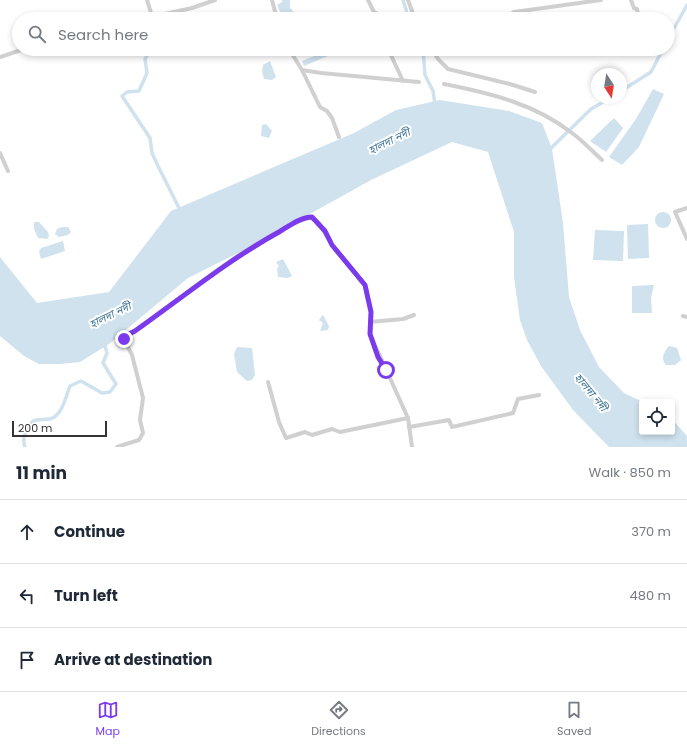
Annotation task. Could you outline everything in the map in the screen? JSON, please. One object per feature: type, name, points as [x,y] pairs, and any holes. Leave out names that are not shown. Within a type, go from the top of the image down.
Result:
[{"type":"street","points":[[147,0],[151,12]]},
{"type":"street","points":[[172,12],[192,8],[215,0]]},
{"type":"street","points":[[272,0],[275,12]]},
{"type":"street","points":[[368,0],[374,12]]},
{"type":"street","points":[[408,0],[412,12]]},
{"type":"street","points":[[514,12],[601,0]]},
{"type":"street","points":[[631,0],[634,8],[637,9],[638,12]]},
{"type":"street","points":[[0,57],[12,53]]},
{"type":"street","points":[[293,56],[320,107],[327,111],[332,118],[339,137]]},
{"type":"street","points":[[391,56],[403,81]]},
{"type":"street","points":[[436,56],[448,69],[510,84],[535,92]]},
{"type":"street","points":[[302,70],[419,82]]},
{"type":"street","points":[[444,84],[519,103],[545,115],[566,129],[602,160]]},
{"type":"street","points":[[0,153],[8,171]]},
{"type":"street","points":[[687,208],[675,212],[687,239]]},
{"type":"street","points":[[117,447],[139,440],[143,433],[140,420],[143,398],[132,355],[124,339],[125,336],[135,331],[216,271],[253,246],[310,217],[318,222],[332,245],[365,285],[371,312],[370,334],[408,418],[412,447]]},
{"type":"street","points":[[370,322],[403,319],[414,315]]},
{"type":"street","points":[[268,382],[279,422],[286,438],[305,432],[312,435],[332,429],[340,432],[408,418]]},
{"type":"street","points":[[409,427],[449,420],[452,427],[513,413],[518,399],[539,395]]},
{"type":"water","points":[[282,0],[290,0],[290,8],[294,12],[280,12],[277,5],[282,2]]},
{"type":"water","points":[[314,56],[328,56],[304,66],[302,61]]},
{"type":"water","points":[[270,61],[276,77],[272,80],[264,79],[262,71],[263,65]]},
{"type":"water","points":[[653,89],[664,94],[639,147],[622,165],[609,157],[636,119]]},
{"type":"water","name":"হালদা নদী","points":[[440,100],[509,111],[542,123],[552,149],[563,223],[569,297],[580,330],[599,367],[624,393],[639,400],[639,435],[675,435],[675,422],[687,436],[687,447],[609,447],[573,410],[541,366],[527,340],[520,320],[514,277],[514,232],[488,152],[452,142],[371,180],[252,246],[188,278],[109,344],[80,362],[39,364],[24,356],[0,336],[0,257],[37,303],[109,292],[171,211],[354,133],[396,110]]},
{"type":"water","points":[[614,118],[623,128],[606,152],[590,141]]},
{"type":"water","points":[[266,124],[272,131],[269,138],[261,136],[262,125]]},
{"type":"water","points":[[660,212],[666,212],[671,217],[669,226],[666,228],[660,228],[655,223],[655,217]]},
{"type":"water","points":[[34,222],[39,222],[48,232],[49,236],[47,239],[38,238],[34,229]]},
{"type":"water","points":[[648,224],[649,258],[628,259],[627,225]]},
{"type":"water","points":[[68,227],[71,232],[68,235],[59,237],[55,234],[57,229]]},
{"type":"water","points":[[595,230],[624,231],[623,261],[593,260]]},
{"type":"water","points":[[63,241],[65,251],[41,259],[39,252],[41,248]]},
{"type":"water","points":[[283,259],[292,276],[288,278],[278,277],[277,269],[279,266],[276,262]]},
{"type":"water","points":[[654,285],[651,298],[652,313],[632,313],[632,286]]},
{"type":"water","points":[[323,315],[329,326],[328,330],[320,331],[323,323],[319,320]]},
{"type":"water","points":[[669,346],[677,348],[681,360],[675,365],[666,365],[663,360],[664,353]]},
{"type":"water","points":[[237,347],[252,348],[255,375],[252,380],[247,381],[237,372],[234,354]]},
{"type":"waterway","points":[[403,0],[407,12]]},
{"type":"waterway","points":[[675,26],[687,5]]},
{"type":"waterway","points":[[147,56],[145,59],[147,73],[139,91],[127,92],[122,96],[150,138],[152,153],[180,210]]},
{"type":"waterway","points":[[424,56],[425,75],[433,91],[435,104]]},
{"type":"waterway","points":[[627,87],[651,72],[659,56]]},
{"type":"waterway","points":[[549,150],[591,109],[600,104]]},
{"type":"waterway","points":[[25,447],[24,436],[33,421],[49,419],[57,414],[63,406],[70,386],[81,381],[102,393],[110,392],[116,384],[103,363],[107,353],[105,346]]},
{"type":"route","points":[[124,339],[125,336],[135,331],[163,311],[170,304],[253,246],[298,222],[312,217],[318,222],[325,231],[332,245],[365,285],[371,312],[370,334],[378,357],[386,370]]}]
